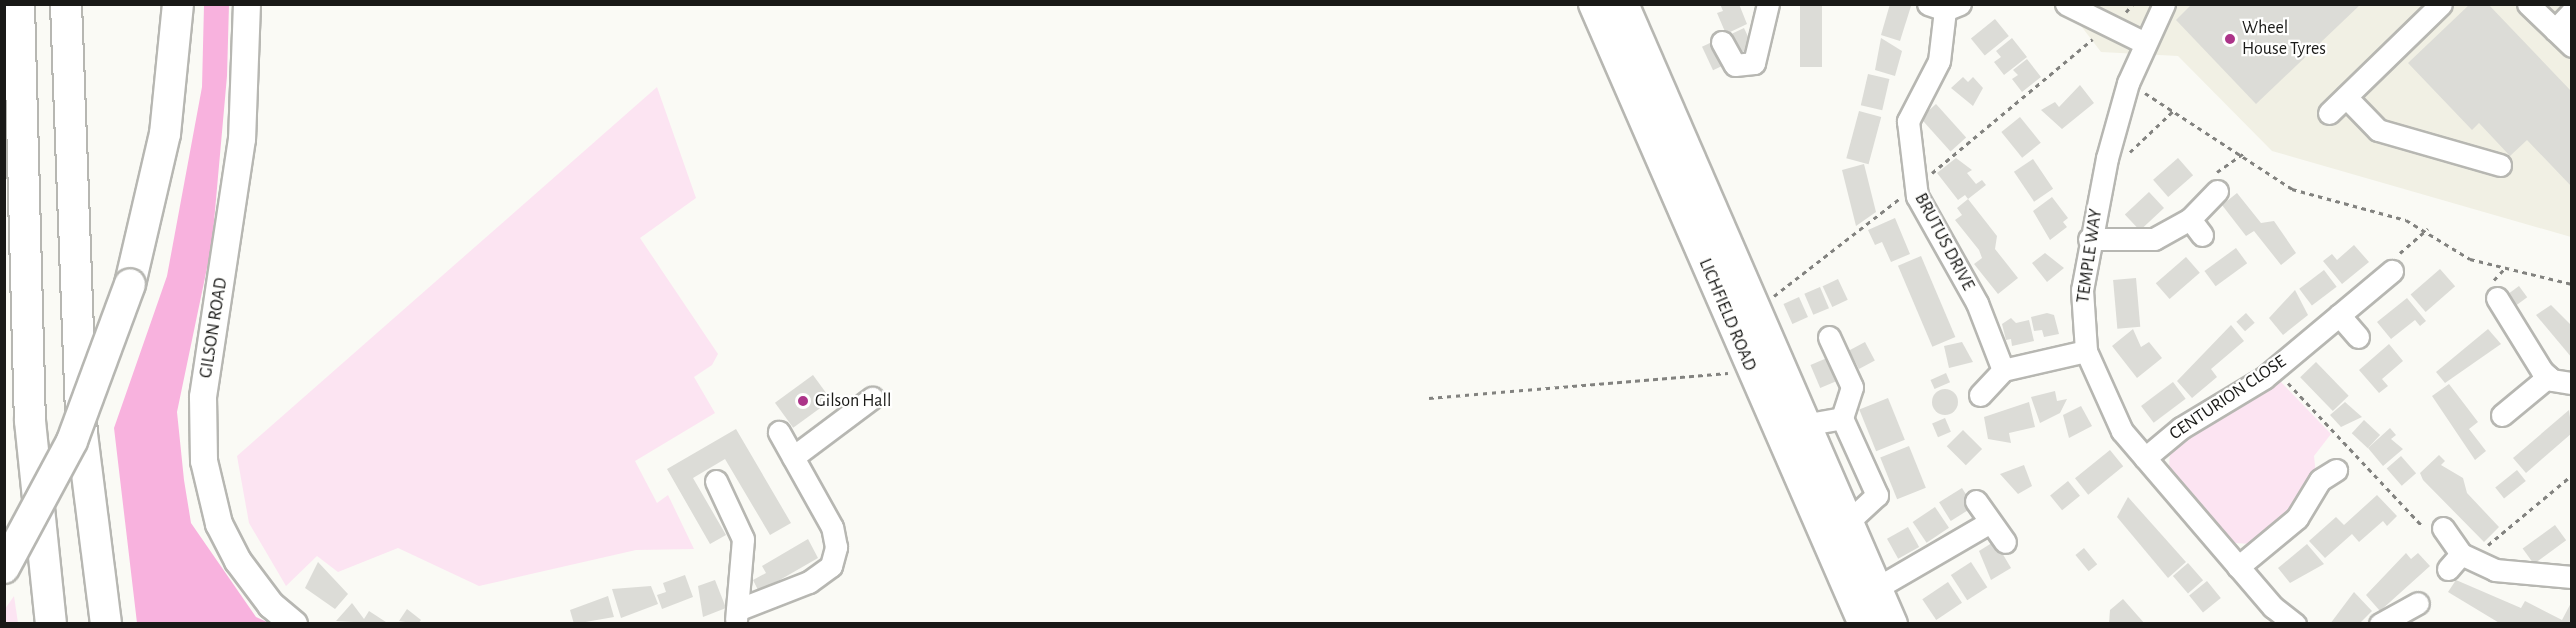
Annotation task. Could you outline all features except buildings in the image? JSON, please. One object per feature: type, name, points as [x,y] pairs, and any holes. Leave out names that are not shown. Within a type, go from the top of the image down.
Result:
[{"type":"highway","points":[[19,4],[30,421],[51,624]]},
{"type":"highway","points":[[66,4],[82,434],[106,624]]},
{"type":"highway","points":[[4,568],[72,441],[130,284],[165,134],[178,4]]},
{"type":"highway","name":"LICHFIELD ROAD","points":[[1594,4],[1750,368],[1864,624]]},
{"type":"highway","name":"LICHFIELD ROAD","points":[[1623,4],[1803,425],[1849,521],[1875,588],[1892,624]]},
{"type":"main road","name":"GILSON ROAD","points":[[247,4],[242,139],[203,397],[204,460],[219,524],[238,561],[271,605],[294,624]]},
{"type":"street","points":[[1722,42],[1735,65],[1754,63],[1768,4]]},
{"type":"street","points":[[2066,4],[2144,42]]},
{"type":"street","name":"TEMPLE WAY","points":[[2164,4],[2144,42],[2128,83],[2107,158],[2089,238],[2082,290],[2086,351],[2109,410],[2145,458],[2238,567],[2295,624]]},
{"type":"street","points":[[2329,113],[2441,4]]},
{"type":"street","points":[[2528,4],[2571,46]]},
{"type":"street","name":"BRUTUS DRIVE","points":[[1944,6],[1939,61],[1908,121],[1914,187],[1977,303],[2003,370]]},
{"type":"street","points":[[2555,30],[2571,12]]},
{"type":"street","points":[[2346,97],[2378,130],[2500,165]]},
{"type":"street","points":[[2089,238],[2154,240],[2196,227],[2217,191]]},
{"type":"street","name":"CENTURION CLOSE","points":[[2145,458],[2181,428],[2274,369],[2392,271]]},
{"type":"street","points":[[2497,298],[2548,377],[2571,383]]},
{"type":"street","points":[[2339,315],[2358,337]]},
{"type":"street","points":[[1829,337],[1852,387],[1842,418],[1876,495],[1849,521]]},
{"type":"street","points":[[1980,395],[2003,370],[2086,351]]},
{"type":"street","points":[[2502,415],[2548,377]]},
{"type":"street","points":[[793,458],[872,398]]},
{"type":"street","points":[[1803,425],[1842,418]]},
{"type":"street","points":[[737,617],[809,582],[831,566],[836,547],[832,527],[779,432]]},
{"type":"street","points":[[2238,567],[2297,518],[2320,480],[2336,470]]},
{"type":"street","points":[[717,481],[743,539],[737,617]]},
{"type":"street","points":[[1976,501],[2005,542]]},
{"type":"street","points":[[1875,588],[1990,522]]},
{"type":"street","points":[[2443,530],[2461,561],[2518,576],[2571,577]]},
{"type":"street","points":[[2380,624],[2418,603]]},
{"type":"path","points":[[1754,312],[1914,187],[2133,4]]},
{"type":"path","points":[[2128,83],[2292,189],[2428,229],[2470,259],[2571,284]]},
{"type":"path","points":[[2107,158],[2126,156],[2173,111]]},
{"type":"path","points":[[2392,271],[2392,259],[2428,229]]},
{"type":"path","points":[[1429,399],[1549,384],[1663,381],[1750,368]]},
{"type":"path","points":[[2274,369],[2433,538],[2443,530]]},
{"type":"path","points":[[2461,561],[2571,475]]},
{"type":"shaded area","points":[[204,5],[229,5],[227,76],[212,244],[177,412],[184,480],[191,523],[256,617],[269,623],[137,623],[114,428],[167,276],[202,87]]},
{"type":"shaded area","points":[[2065,5],[2571,5],[2571,237],[2272,151],[2178,56],[2101,52]]},
{"type":"shaded area","points":[[657,87],[696,198],[640,238],[718,354],[712,365],[694,377],[715,413],[635,461],[657,503],[668,495],[694,549],[636,550],[479,586],[398,548],[338,572],[317,556],[286,586],[249,523],[237,456]]},
{"type":"shaded area","points":[[2279,380],[2331,434],[2314,456],[2316,475],[2297,507],[2252,544],[2234,543],[2169,470],[2170,449]]},
{"type":"shaded area","points":[[14,596],[18,623],[5,623],[5,609]]},
{"type":"place","name":"Wheel House Tyres","points":[[2230,39]]},
{"type":"place","name":"Gilson Hall","points":[[803,401]]}]
